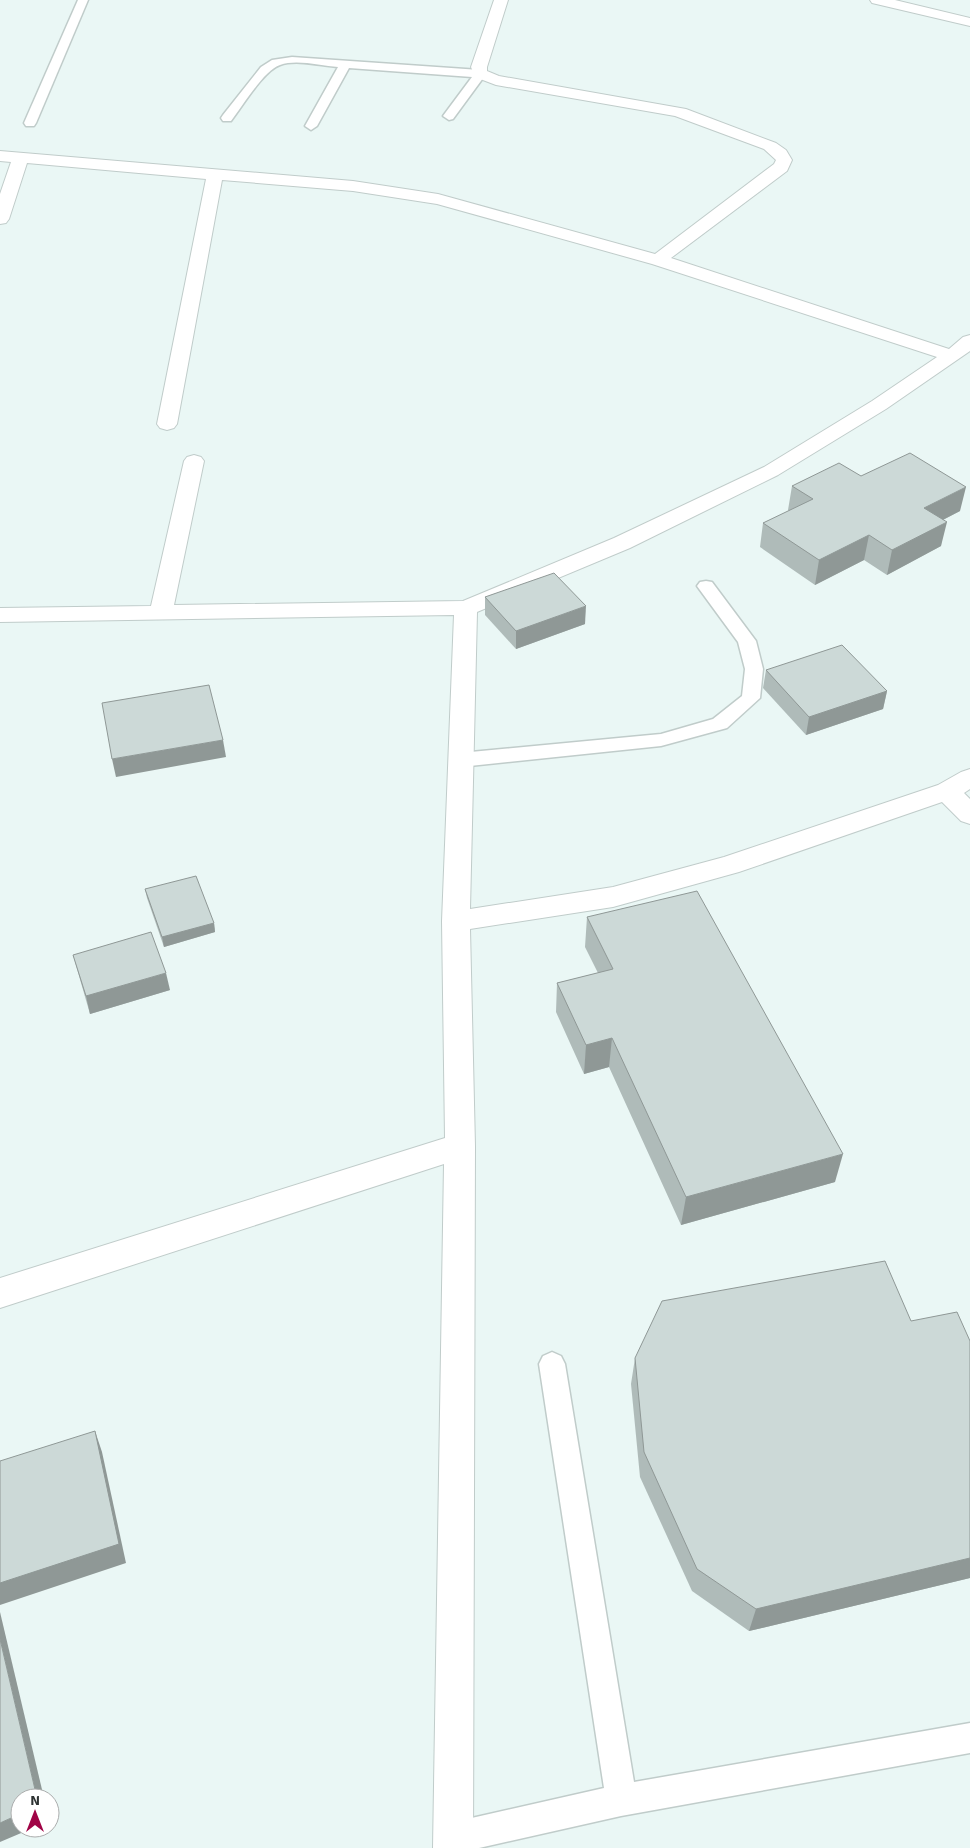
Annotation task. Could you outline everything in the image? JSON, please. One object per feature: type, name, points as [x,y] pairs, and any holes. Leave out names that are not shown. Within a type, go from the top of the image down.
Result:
[{"type":"street","points":[[501,0],[479,67],[480,74],[496,80],[671,110],[770,146],[780,153],[784,160],[781,167],[658,260]]},
{"type":"street","points":[[877,0],[930,6],[970,22]]},
{"type":"street","points":[[0,156],[353,186],[438,199],[658,260],[952,356]]},
{"type":"street","points":[[0,219],[22,157]]},
{"type":"street","points":[[167,424],[215,175]]},
{"type":"street","points":[[0,616],[466,608],[622,543],[770,471],[879,405],[970,342]]},
{"type":"street","points":[[161,612],[194,461]]},
{"type":"street","points":[[447,1845],[460,1146],[456,921],[466,608]]},
{"type":"street","points":[[456,921],[613,898],[730,865],[947,791],[970,778]]},
{"type":"street","points":[[947,791],[970,815]]},
{"type":"street","points":[[0,1293],[460,1146]]},
{"type":"lane","points":[[30,123],[83,0]]},
{"type":"lane","points":[[227,118],[265,69],[276,62],[292,60],[480,74]]},
{"type":"lane","points":[[312,126],[345,65]]},
{"type":"lane","points":[[448,116],[480,74]]},
{"type":"lane","points":[[460,760],[660,740],[720,724],[751,698],[754,669],[747,641],[706,586]]},
{"type":"lane","points":[[552,1364],[621,1800]]},
{"type":"lane","points":[[447,1845],[621,1800],[970,1738]]},
{"type":"building","points":[[910,453],[966,487],[924,508],[947,522],[892,550],[869,535],[819,560],[763,523],[813,499],[792,486],[839,463],[861,476]]},
{"type":"building","points":[[554,573],[586,606],[516,631],[485,597]]},
{"type":"building","points":[[842,645],[887,691],[809,717],[766,670]]},
{"type":"building","points":[[209,685],[223,740],[112,759],[102,703]]},
{"type":"building","points":[[196,876],[214,923],[162,937],[145,889]]},
{"type":"building","points":[[697,891],[843,1154],[686,1197],[612,1038],[586,1045],[557,983],[613,969],[587,917]]},
{"type":"building","points":[[151,932],[166,973],[86,996],[73,955]]},
{"type":"building","points":[[885,1261],[911,1321],[957,1312],[970,1341],[970,1558],[756,1609],[697,1569],[644,1452],[635,1358],[662,1301]]},
{"type":"building","points":[[95,1431],[119,1544],[0,1583],[0,1461]]},
{"type":"building","points":[[0,1639],[35,1788],[10,1788],[10,1818],[0,1823]]}]
